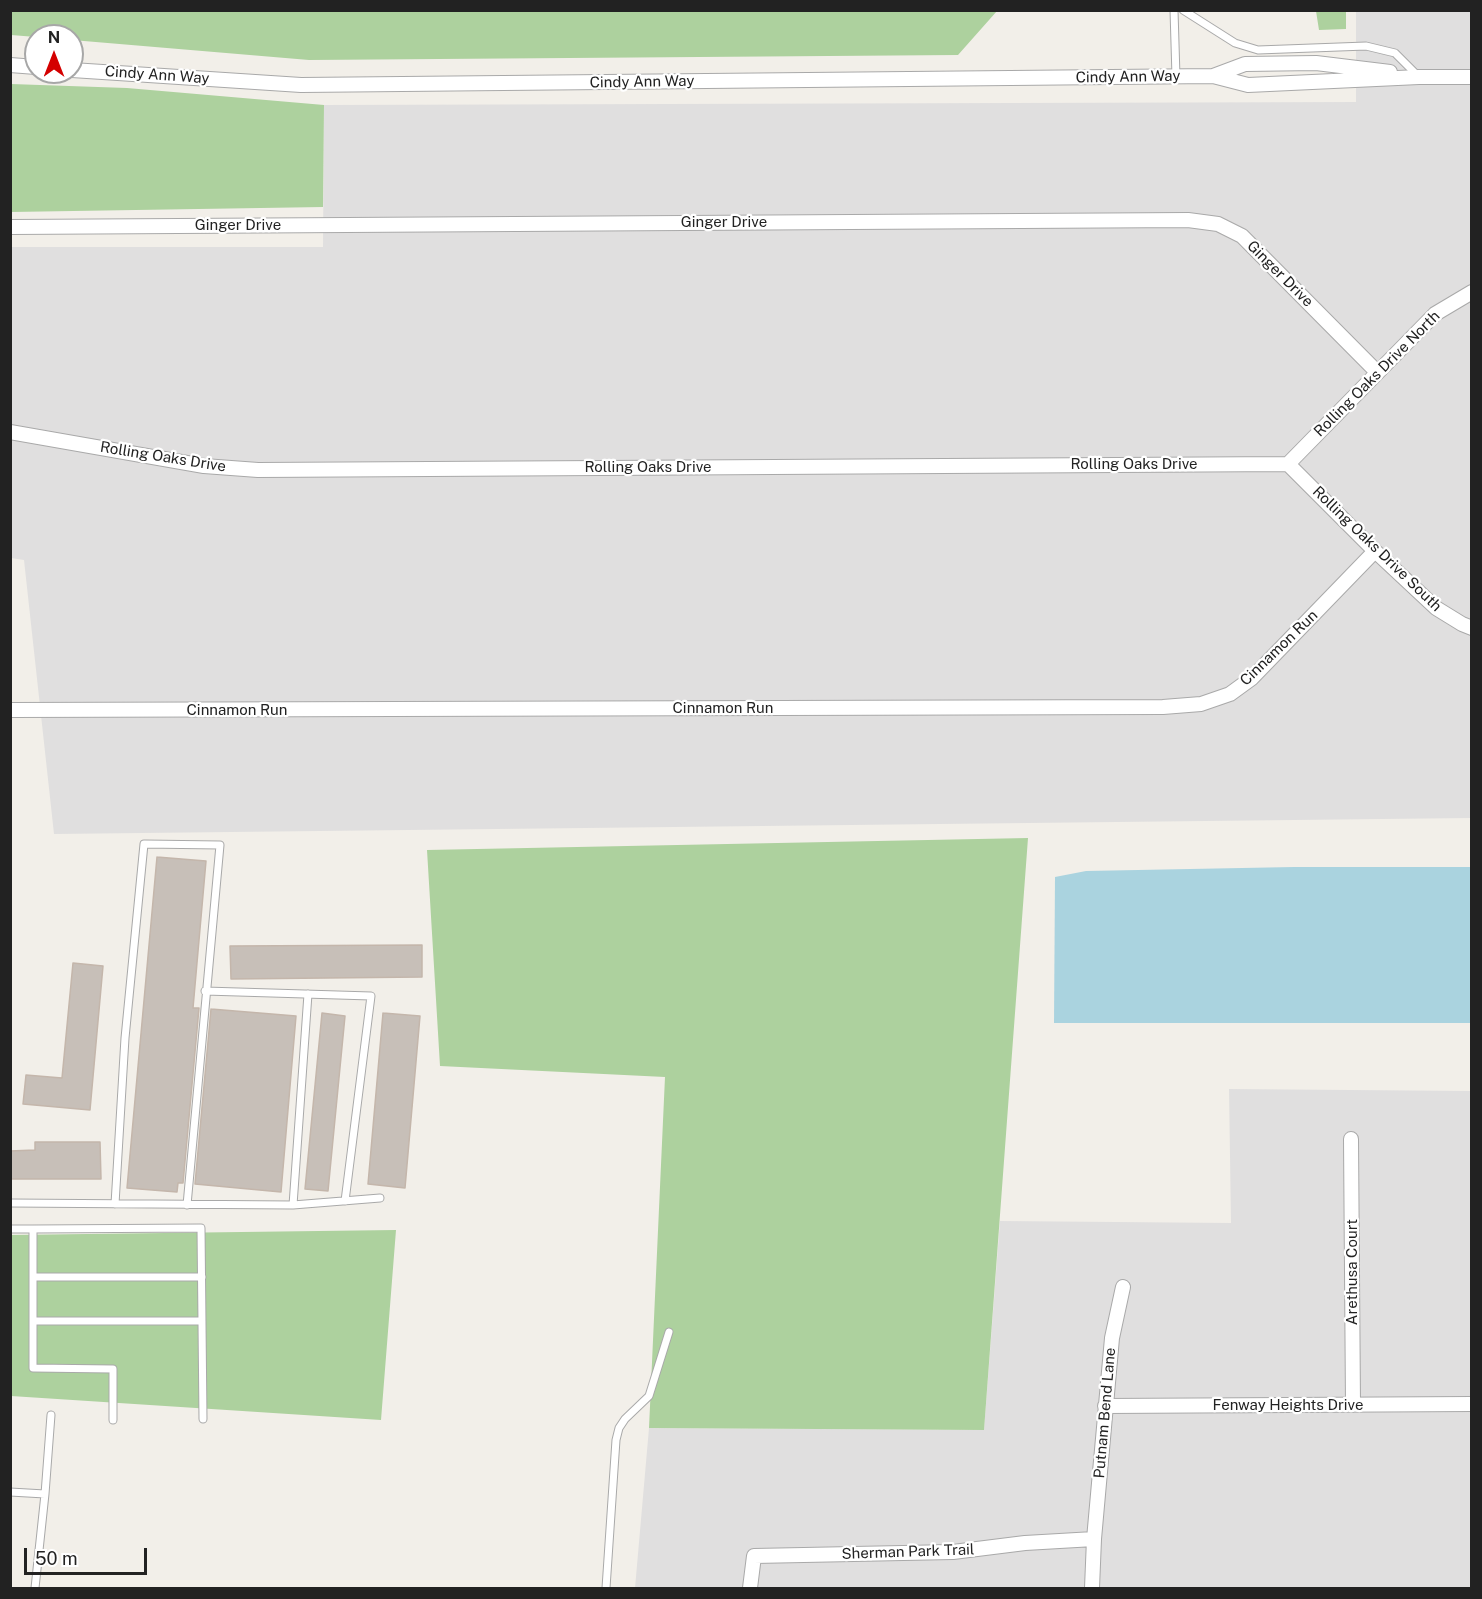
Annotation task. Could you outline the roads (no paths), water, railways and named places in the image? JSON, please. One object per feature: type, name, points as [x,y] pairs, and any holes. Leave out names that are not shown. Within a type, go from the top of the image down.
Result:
[{"type":"street","name":"Cindy Ann Way","points":[[1213,76],[1245,64],[1316,63],[1419,77]]},
{"type":"street","name":"Cindy Ann Way","points":[[84,71],[302,86],[1213,76],[1248,85],[1472,76]]},
{"type":"street","name":"Ginger Drive","points":[[10,227],[1188,220],[1218,224],[1242,236],[1377,372]]},
{"type":"street","name":"Rolling Oaks Drive North","points":[[1288,464],[1435,314],[1472,292]]},
{"type":"street","name":"Rolling Oaks Drive","points":[[10,432],[204,466],[258,470],[1288,464]]},
{"type":"street","name":"Rolling Oaks Drive South","points":[[1288,464],[1436,608],[1472,628]]},
{"type":"street","name":"Cinnamon Run","points":[[10,710],[1139,707],[1201,704],[1230,694],[1252,678],[1375,551]]},
{"type":"street","name":"Arethusa Court","points":[[1351,1139],[1353,1405]]},
{"type":"street","name":"Putnam Bend Lane","points":[[1092,1588],[1112,1338],[1123,1287]]},
{"type":"street","name":"Fenway Heights Drive","points":[[1105,1406],[1472,1404]]},
{"type":"street","name":"Sherman Park Trail","points":[[750,1588],[754,1556],[953,1552],[1025,1543],[1095,1539]]},
{"type":"lane","points":[[1174,10],[1176,77]]},
{"type":"lane","points":[[1183,10],[1235,43],[1258,50],[1366,46],[1395,53],[1419,77]]},
{"type":"lane","points":[[1316,63],[1317,83]]},
{"type":"lane","points":[[115,1204],[125,1038],[144,844],[220,845],[187,1205]]},
{"type":"lane","points":[[205,991],[371,996],[345,1201]]},
{"type":"lane","points":[[293,1205],[308,994]]},
{"type":"lane","points":[[10,1203],[293,1205],[380,1198]]},
{"type":"lane","points":[[10,1229],[201,1228],[203,1419]]},
{"type":"lane","points":[[33,1229],[33,1368],[114,1369],[112,1420]]},
{"type":"lane","points":[[33,1277],[202,1277]]},
{"type":"lane","points":[[33,1321],[202,1321]]},
{"type":"lane","points":[[606,1588],[616,1440],[619,1428],[625,1419],[649,1396],[669,1332]]},
{"type":"lane","points":[[35,1588],[51,1415]]},
{"type":"lane","points":[[10,1492],[45,1494]]},
{"type":"water","points":[[1294,867],[1471,867],[1471,1023],[1054,1023],[1055,877],[1086,871]]}]
